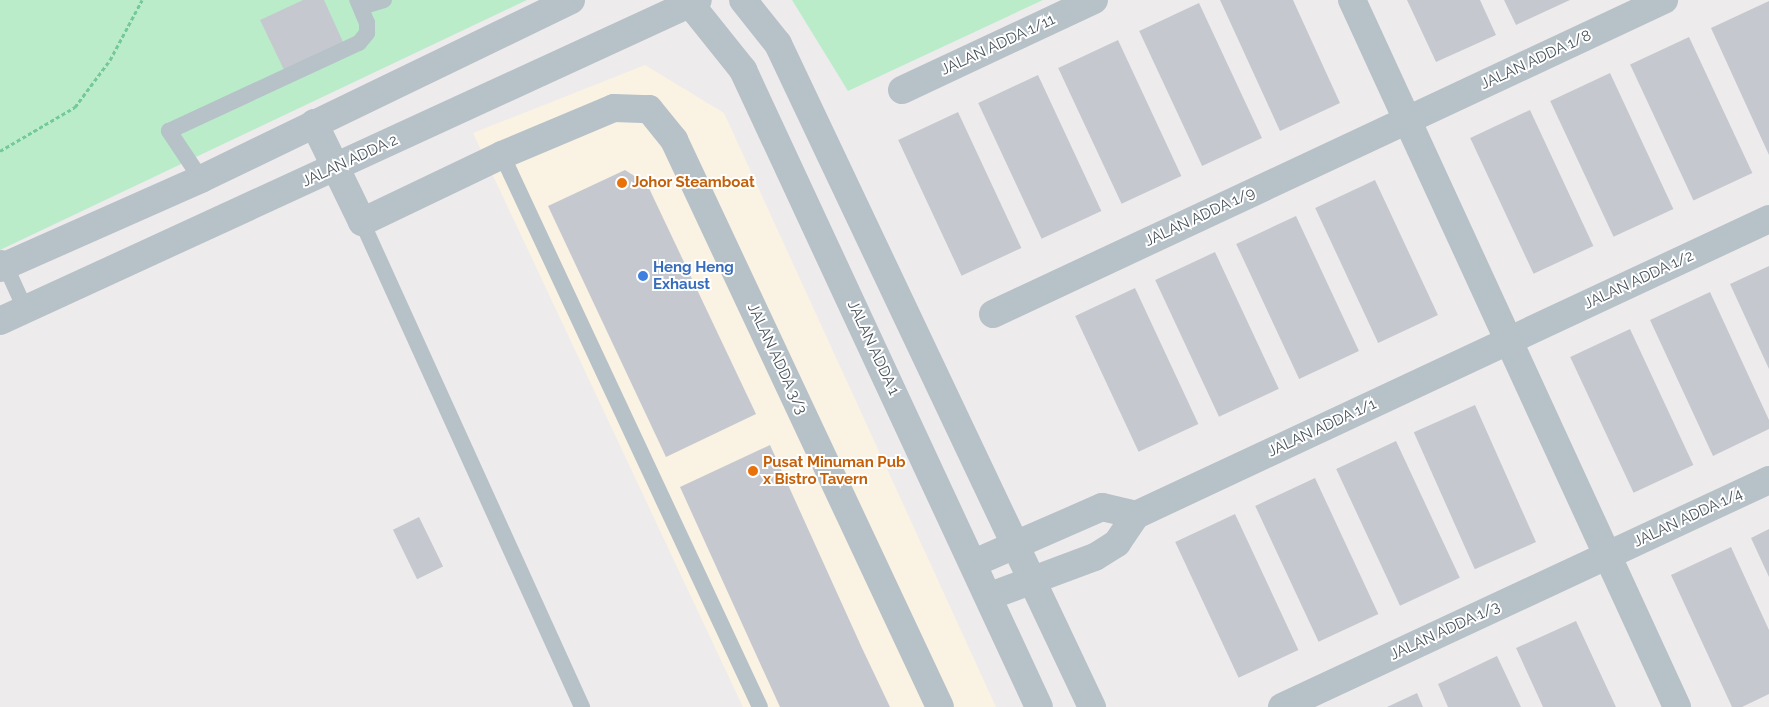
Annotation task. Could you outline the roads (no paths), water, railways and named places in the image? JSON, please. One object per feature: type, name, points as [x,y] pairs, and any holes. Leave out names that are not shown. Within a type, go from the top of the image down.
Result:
[{"type":"street","points":[[2,263],[201,179],[570,0]]},
{"type":"street","points":[[743,0],[778,44],[915,338],[1035,578],[1092,707]]},
{"type":"street","name":"JALAN ADDA 1/11","points":[[902,90],[1094,0]]},
{"type":"street","points":[[1352,0],[1677,707]]},
{"type":"street","name":"JALAN ADDA 1/8","points":[[1407,120],[1664,0]]},
{"type":"street","name":"JALAN ADDA 2","points":[[0,321],[336,168],[692,1]]},
{"type":"street","name":"JALAN ADDA 1","points":[[692,1],[743,70],[990,596],[1039,707]]},
{"type":"street","name":"JALAN ADDA 3/3","points":[[362,222],[502,155],[614,108],[649,109],[674,140],[940,707]]},
{"type":"street","name":"JALAN ADDA 1/9","points":[[992,314],[1407,120]]},
{"type":"street","points":[[314,123],[362,222]]},
{"type":"street","name":"JALAN ADDA 1/2","points":[[1508,340],[1769,219]]},
{"type":"street","name":"JALAN ADDA 1/1","points":[[1136,514],[1508,340]]},
{"type":"street","name":"JALAN ADDA 1/4","points":[[1607,555],[1769,480]]},
{"type":"street","points":[[974,563],[1017,541],[1102,507],[1136,514],[1118,543],[1095,557],[990,596]]},
{"type":"street","name":"JALAN ADDA 1/3","points":[[1282,707],[1607,555]]},
{"type":"lane","points":[[201,179],[169,131],[359,42],[367,33],[359,3],[384,0]]},
{"type":"lane","points":[[502,155],[760,707]]},
{"type":"lane","points":[[362,222],[582,707]]},
{"type":"lane","points":[[2,263],[25,309]]},
{"type":"place","name":"Johor Steamboat","points":[[622,183]]},
{"type":"place","name":"Heng Heng Exhaust","points":[[643,276]]},
{"type":"place","name":"Pusat Minuman Pub x Bistro Tavern","points":[[753,471]]}]
